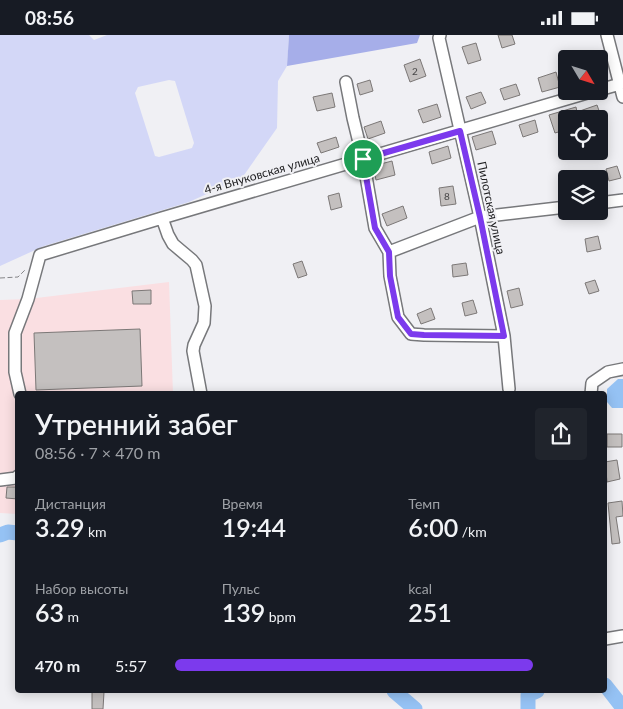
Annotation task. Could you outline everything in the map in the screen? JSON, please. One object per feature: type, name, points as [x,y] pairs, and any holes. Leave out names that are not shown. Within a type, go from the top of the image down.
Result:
[{"type":"street","name":"Пилотская улица","points":[[440,35],[439,38],[480,217],[504,336],[509,389]]},
{"type":"street","points":[[607,35],[623,97]]},
{"type":"street","points":[[346,82],[363,159],[375,228],[389,252],[390,276],[398,317],[411,334],[504,336]]},
{"type":"street","points":[[608,87],[620,84]]},
{"type":"street","name":"4-я Внуковская улица","points":[[40,255],[564,100]]},
{"type":"street","points":[[608,202],[623,200]]},
{"type":"street","points":[[389,252],[480,217],[558,208]]},
{"type":"street","points":[[162,218],[173,244],[196,265],[205,306],[204,323],[196,338],[194,351],[201,391]]},
{"type":"street","points":[[19,391],[15,372],[16,333],[40,255]]},
{"type":"street","points":[[591,391],[592,383],[608,372],[623,369]]},
{"type":"street","points":[[0,480],[15,479]]},
{"type":"street","points":[[607,635],[623,636]]},
{"type":"path","points":[[0,278],[18,277],[40,255]]},
{"type":"shaded area","points":[[0,35],[89,35],[94,40],[107,35],[289,35],[287,66],[278,81],[277,128],[242,178],[189,202],[44,246],[0,266]],"holes":[[[169,80],[175,81],[194,143],[192,148],[159,157],[155,156],[135,93],[138,87]]]},
{"type":"shaded area","points":[[289,35],[420,35],[417,43],[287,66]]},
{"type":"shaded area","points":[[169,282],[173,391],[15,391],[15,514],[0,513],[0,300],[28,299]]},
{"type":"shaded area","points":[[618,379],[623,379],[623,408],[612,408],[607,402],[607,389]]},
{"type":"building","points":[[498,35],[512,35],[515,44],[502,48]]},
{"type":"building","points":[[476,43],[481,60],[468,64],[462,47]]},
{"type":"building","points":[[420,59],[426,76],[410,82],[404,65]]},
{"type":"building","points":[[556,72],[558,88],[542,92],[538,78]]},
{"type":"building","points":[[370,80],[373,91],[360,95],[357,84]]},
{"type":"building","points":[[516,84],[520,95],[504,100],[500,89]]},
{"type":"building","points":[[481,92],[486,103],[471,109],[466,97]]},
{"type":"building","points":[[332,93],[335,107],[317,111],[313,97]]},
{"type":"building","points":[[437,104],[441,117],[423,123],[418,110]]},
{"type":"building","points":[[597,105],[599,110],[583,110]]},
{"type":"building","points":[[576,107],[577,110],[566,110]]},
{"type":"building","points":[[558,112],[558,132],[555,133],[549,115]]},
{"type":"building","points":[[535,120],[538,132],[523,137],[519,125]]},
{"type":"building","points":[[381,121],[385,133],[368,139],[364,127]]},
{"type":"building","points":[[492,131],[496,144],[476,150],[472,137]]},
{"type":"building","points":[[336,137],[339,147],[321,153],[317,143]]},
{"type":"building","points":[[448,146],[451,158],[432,164],[429,152]]},
{"type":"building","points":[[392,161],[395,175],[376,180],[373,166]]},
{"type":"building","points":[[617,166],[621,178],[609,181],[608,170],[606,169]]},
{"type":"building","points":[[453,186],[456,204],[441,206],[439,188]]},
{"type":"building","points":[[339,193],[342,207],[331,210],[328,196]]},
{"type":"building","points":[[403,206],[407,218],[387,226],[382,214]]},
{"type":"building","points":[[598,236],[601,249],[587,252],[585,239]]},
{"type":"building","points":[[302,261],[307,275],[298,278],[293,264]]},
{"type":"building","points":[[466,263],[468,275],[453,277],[452,265]]},
{"type":"building","points":[[595,280],[599,291],[589,294],[585,283]]},
{"type":"building","points":[[519,288],[523,305],[511,308],[507,291]]},
{"type":"building","points":[[151,290],[151,304],[133,304],[132,291]]},
{"type":"building","points":[[473,300],[477,313],[465,316],[462,303]]},
{"type":"building","points":[[431,308],[435,319],[421,324],[417,314]]},
{"type":"building","points":[[140,329],[142,386],[36,390],[34,333]]},
{"type":"building","points":[[607,434],[622,434],[622,447],[607,447]]},
{"type":"building","points":[[617,460],[620,479],[607,482],[607,462]]},
{"type":"building","points":[[7,487],[15,487],[15,499],[6,498]]},
{"type":"building","points":[[622,501],[623,516],[616,517],[620,543],[612,544],[608,503]]},
{"type":"building","points":[[92,693],[104,693],[103,709],[92,709]]},
{"type":"waterway","points":[[0,535],[8,532],[15,533]]},
{"type":"waterway","points":[[607,688],[623,708]]},
{"type":"waterway","points":[[396,693],[415,709]]},
{"type":"waterway","points":[[528,709],[528,695],[532,693]]},
{"type":"route","points":[[460,131],[480,217],[504,336],[411,334],[398,317],[390,276],[389,252],[375,228],[363,159],[460,131]]}]
